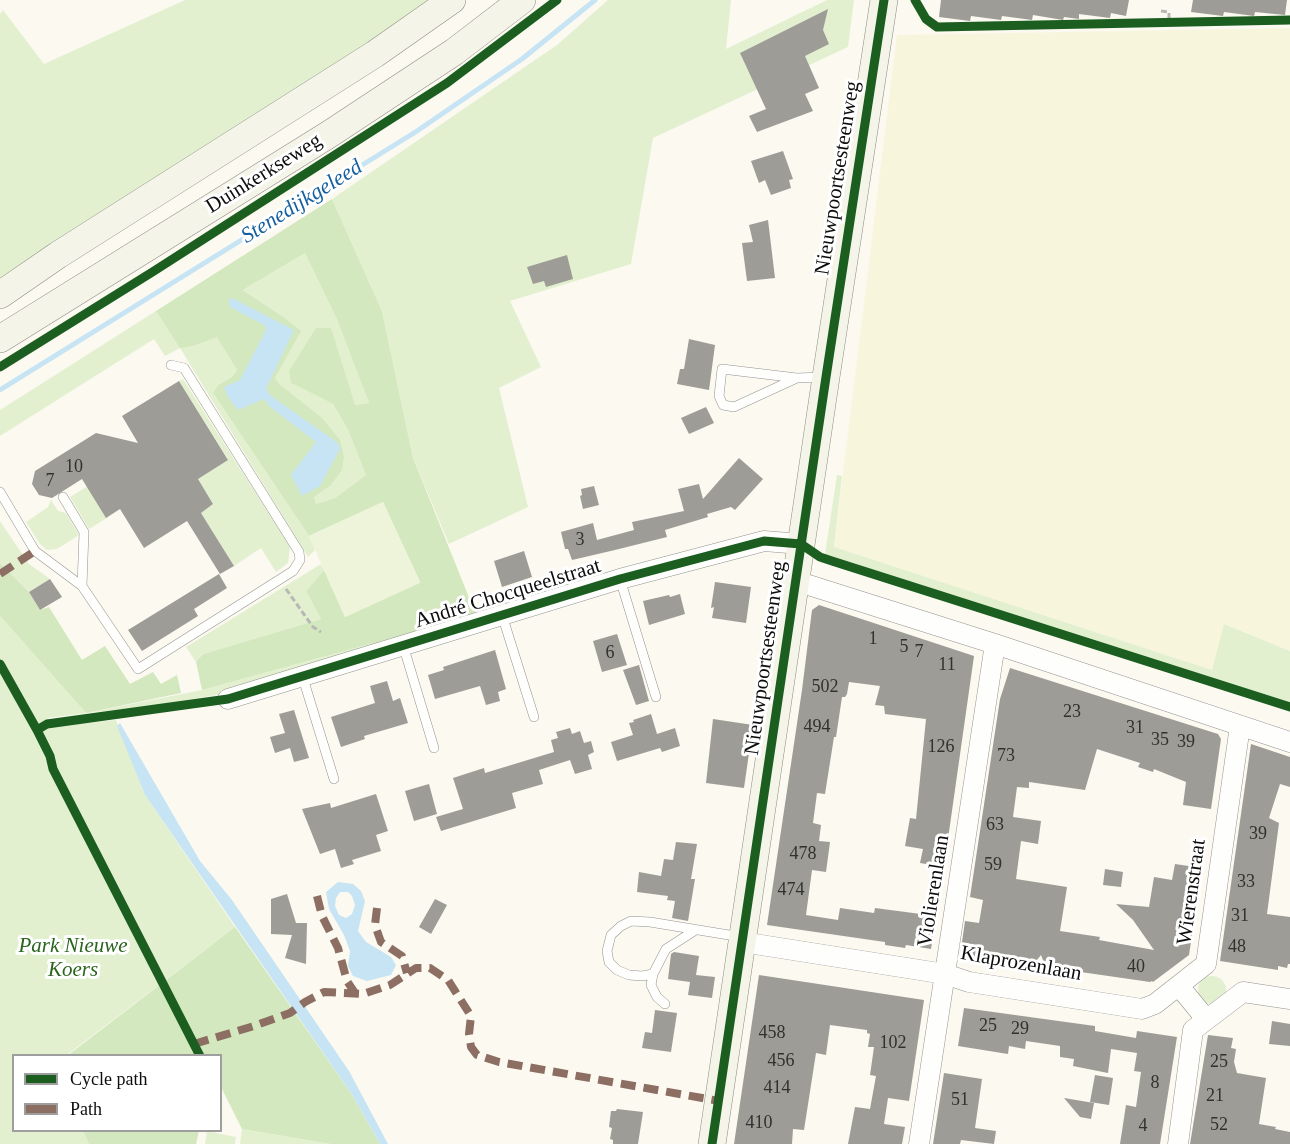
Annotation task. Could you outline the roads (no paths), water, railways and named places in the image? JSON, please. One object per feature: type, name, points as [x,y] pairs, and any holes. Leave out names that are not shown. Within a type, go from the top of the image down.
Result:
[{"type":"main road","name":"Duinkerkseweg","points":[[0,295],[58,255],[375,54],[452,0]]},
{"type":"main road","name":"Duinkerkseweg","points":[[0,339],[328,135],[454,52],[522,0]]},
{"type":"main road","name":"Nieuwpoortsesteenweg","points":[[712,1144],[884,0]]},
{"type":"street","name":"André Chocqueelstraat","points":[[228,699],[620,579],[764,541],[793,541],[801,544]]},
{"type":"street","points":[[796,581],[1290,742]]},
{"type":"street","name":"Violierenlaan","points":[[920,1144],[995,644]]},
{"type":"street","name":"Wierenstraat","points":[[1179,986],[1206,964],[1240,726]]},
{"type":"street","name":"Klaprozenlaan","points":[[743,939],[945,974],[969,982],[1142,1009],[1155,1004],[1179,986]]},
{"type":"street","points":[[1179,986],[1206,1019]]},
{"type":"street","points":[[1178,1144],[1192,1030],[1243,992],[1290,999]]},
{"type":"lane","points":[[0,492],[35,551],[82,586],[138,669],[280,581],[298,565],[299,552],[184,368],[171,365]]},
{"type":"lane","points":[[797,378],[734,407],[723,405],[719,396],[722,369],[797,378],[826,377]]},
{"type":"lane","points":[[63,497],[84,532],[82,586]]},
{"type":"lane","points":[[620,579],[656,697]]},
{"type":"lane","points":[[502,615],[534,717]]},
{"type":"lane","points":[[403,645],[434,748]]},
{"type":"lane","points":[[302,675],[334,779]]},
{"type":"lane","points":[[653,974],[629,975],[617,970],[609,962],[607,951],[611,935],[621,926],[631,921],[650,922],[743,939]]},
{"type":"lane","points":[[665,1004],[657,997],[651,985],[653,974],[666,949],[694,930]]},
{"type":"water","points":[[232,298],[294,330],[266,389],[271,396],[338,443],[340,449],[320,486],[302,496],[291,475],[316,442],[269,406],[264,399],[238,410],[224,387],[240,380],[266,330],[264,325],[230,307],[229,299]]},
{"type":"water","points":[[120,723],[200,861],[232,900],[349,1071],[388,1144],[380,1144],[353,1096],[145,795],[117,726]]},
{"type":"water","points":[[338,882],[353,884],[361,891],[365,901],[358,931],[366,942],[391,957],[396,965],[391,975],[367,981],[353,976],[348,966],[350,951],[329,909],[326,892]],"holes":[[[340,892],[348,892],[355,905],[352,914],[346,918],[339,915],[335,906]]]},
{"type":"waterway","name":"Stenedijkgeleed","points":[[0,390],[417,131],[522,59],[595,0]]},
{"type":"park label","name":"Park Nieuwe Koers","points":[[73,958]]}]
